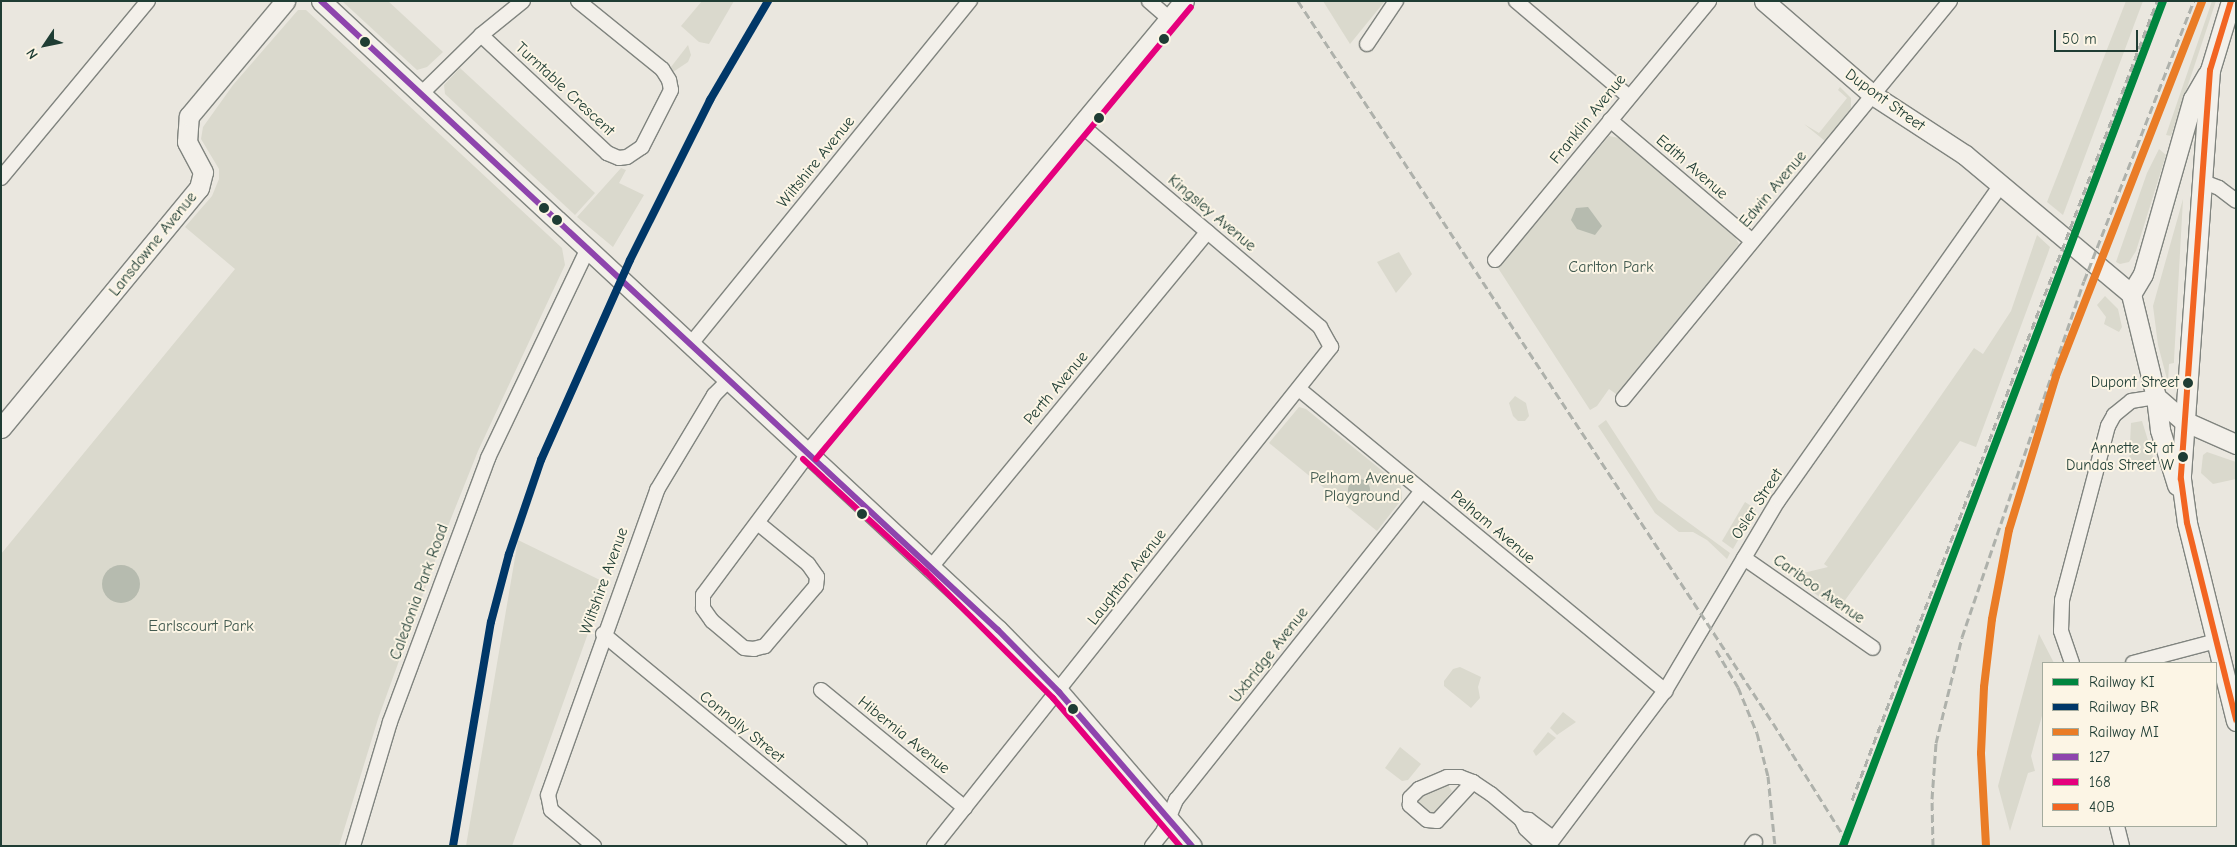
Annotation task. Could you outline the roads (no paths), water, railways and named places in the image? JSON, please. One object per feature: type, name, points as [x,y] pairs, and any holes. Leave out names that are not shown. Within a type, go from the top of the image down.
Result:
[{"type":"street","points":[[1,178],[148,1]]},
{"type":"street","name":"Lansdowne Avenue","points":[[1,428],[199,188],[203,172],[187,142],[189,116],[285,1]]},
{"type":"street","points":[[321,1],[690,345],[932,566],[1059,692],[1192,846]]},
{"type":"street","points":[[421,94],[481,35],[523,1]]},
{"type":"street","name":"Turntable Crescent","points":[[481,35],[607,152],[619,158],[627,157],[642,147],[671,90],[669,80],[662,69],[578,1]]},
{"type":"street","name":"Wiltshire Avenue","points":[[690,345],[970,1]]},
{"type":"street","points":[[1149,1],[1170,19]]},
{"type":"street","points":[[759,524],[808,564],[817,577],[816,586],[765,646],[754,649],[744,648],[712,621],[703,608],[703,595],[759,524],[809,453],[1184,1]]},
{"type":"street","points":[[1367,44],[1396,1]]},
{"type":"street","points":[[1516,1],[1629,97]]},
{"type":"street","name":"Franklin Avenue","points":[[1495,260],[1708,1]]},
{"type":"street","name":"Dupont Street","points":[[1764,1],[1873,95],[1964,155],[2131,294]]},
{"type":"street","name":"Edwin Avenue","points":[[1623,399],[1950,1]]},
{"type":"street","points":[[2231,1],[2230,22],[2210,70],[2193,99],[2171,172],[2169,190],[2143,274],[2131,294],[2156,397],[2160,430],[2182,498],[2236,721]]},
{"type":"street","points":[[2182,498],[2184,422],[2210,70]]},
{"type":"street","name":"Edith Avenue","points":[[1610,120],[1752,241]]},
{"type":"street","name":"Kingsley Avenue","points":[[1082,126],[1320,327]]},
{"type":"street","points":[[2169,190],[2182,180],[2201,181],[2218,188],[2236,201]]},
{"type":"street","name":"Osler Street","points":[[1549,843],[1665,691],[1778,502],[2001,185]]},
{"type":"street","name":"Perth Avenue","points":[[932,566],[1207,232]]},
{"type":"street","name":"Caledonia Park Road","points":[[353,846],[390,722],[488,458],[588,248]]},
{"type":"street","name":"Laughton Avenue","points":[[934,846],[1329,353],[1330,341],[1320,327]]},
{"type":"street","name":"Wiltshire Avenue","points":[[594,846],[551,810],[548,795],[603,634],[657,490],[714,395],[729,380]]},
{"type":"street","name":"Pelham Avenue","points":[[1299,389],[1665,691]]},
{"type":"street","points":[[2156,397],[2184,422],[2236,444]]},
{"type":"street","points":[[2072,662],[2061,631],[2062,600],[2108,426],[2114,415],[2126,405],[2156,397]]},
{"type":"street","name":"Uxbridge Avenue","points":[[1152,846],[1169,819],[1176,800],[1422,491]]},
{"type":"street","name":"Cariboo Avenue","points":[[1744,558],[1873,648]]},
{"type":"street","name":"Connolly Street","points":[[603,634],[860,846]]},
{"type":"street","points":[[2137,662],[2216,641]]},
{"type":"street","name":"Hibernia Avenue","points":[[821,690],[965,808]]},
{"type":"street","points":[[1473,782],[1521,819],[1526,829],[1549,843]]},
{"type":"street","points":[[2117,827],[2122,846]]},
{"type":"railway","points":[[1298,1],[1773,723],[1850,846]]},
{"type":"railway","points":[[1852,800],[2157,1]]},
{"type":"railway","points":[[1933,846],[1932,799],[1936,743],[1962,637],[2084,281],[2194,1]]},
{"type":"railway","points":[[1716,650],[1738,687],[1757,733],[1768,776],[1775,846]]},
{"type":"rail line","name":"BR","points":[[453,846],[491,622],[509,554],[541,460],[630,260],[710,100],[768,1]]},
{"type":"rail line","name":"KI","points":[[1843,846],[2163,1]]},
{"type":"rail line","name":"MI","points":[[1986,846],[1981,753],[1984,687],[1992,619],[2009,530],[2056,376],[2202,1]]},
{"type":"place","name":"Dupont Street","points":[[2188,383]]},
{"type":"place","name":"Annette St at Dundas Street W","points":[[2183,457]]},
{"type":"park label","name":"Carlton Park","points":[[1611,267]]},
{"type":"park label","name":"Pelham Avenue Playground","points":[[1362,487]]},
{"type":"park label","name":"Earlscourt Park","points":[[201,626]]}]
